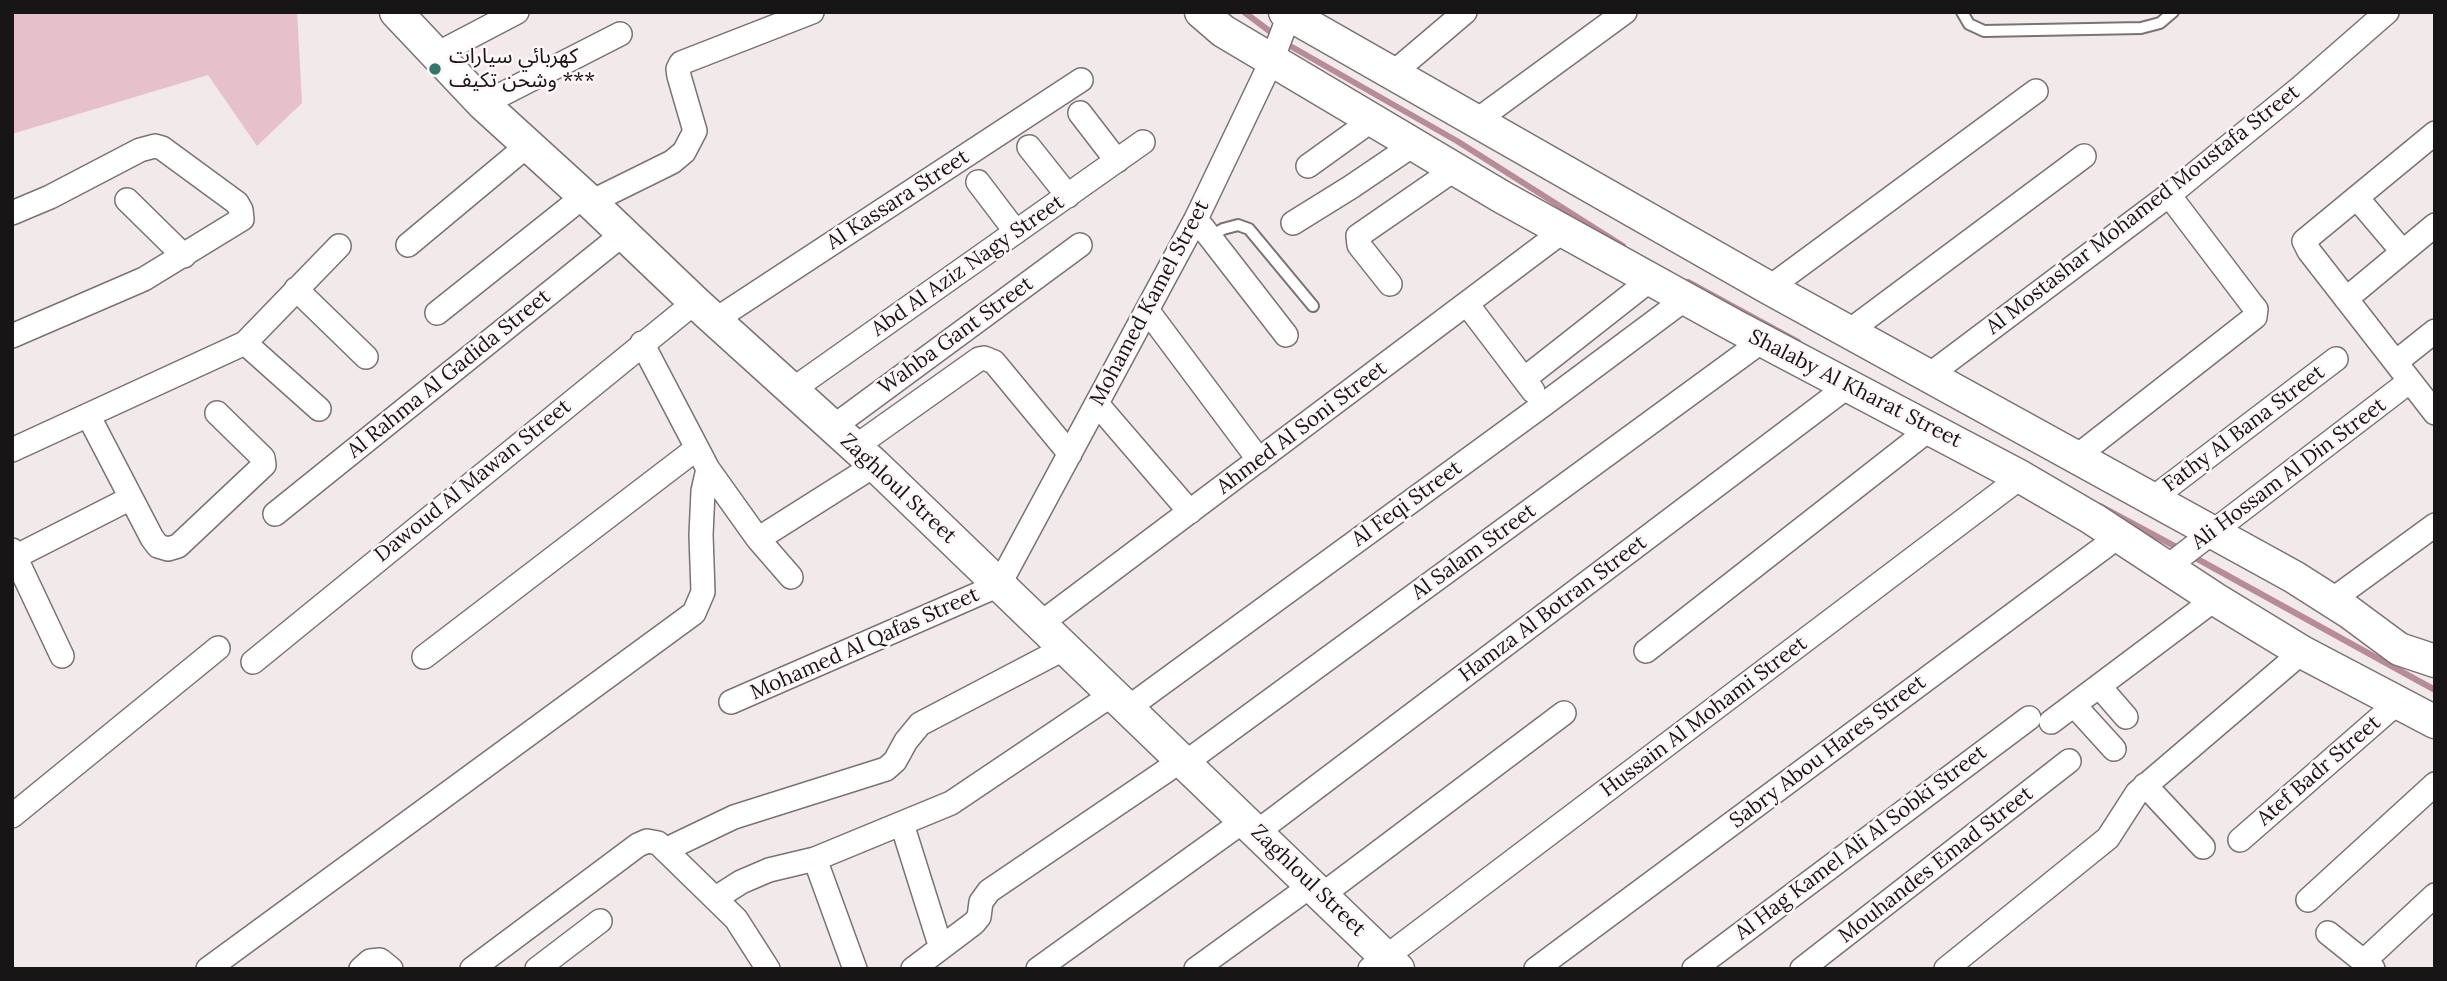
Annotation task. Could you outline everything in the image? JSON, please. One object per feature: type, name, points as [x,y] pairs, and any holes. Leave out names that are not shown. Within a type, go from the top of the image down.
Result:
[{"type":"street","name":"Zaghloul Street","points":[[396,12],[483,104],[854,447],[1251,826],[1317,890],[1385,965]]},
{"type":"street","points":[[436,55],[517,12]]},
{"type":"street","points":[[437,313],[587,199],[672,162],[684,152],[694,135],[695,127],[679,76],[681,63],[778,18],[812,12]]},
{"type":"street","name":"Shalaby Al Kharat Street","points":[[1201,12],[1223,31],[1274,54],[1413,145],[1650,280],[2021,477],[2119,536],[2172,563],[2215,599],[2302,652],[2435,722]]},
{"type":"street","points":[[1392,74],[1465,12]]},
{"type":"street","points":[[1476,121],[1625,12]]},
{"type":"street","name":"Al Mostashar Mohamed Moustafa Street","points":[[1928,376],[2169,195],[2300,88],[2386,12]]},
{"type":"street","name":"Shalaby Al Kharat Street","points":[[1286,18],[1392,74],[1769,288],[2152,499],[2207,537],[2332,600],[2399,649],[2435,661]]},
{"type":"street","name":"Mohamed Kamel Street","points":[[999,585],[1147,310],[1203,228],[1286,18]]},
{"type":"street","points":[[483,104],[620,34]]},
{"type":"street","name":"Al Kassara Street","points":[[705,311],[1081,80]]},
{"type":"street","points":[[1769,288],[2036,91]]},
{"type":"street","points":[[1080,113],[1117,161]]},
{"type":"street","points":[[1308,166],[1372,120]]},
{"type":"street","points":[[2435,133],[2304,241],[2435,413]]},
{"type":"street","name":"Abd Al Aziz Nagy Street","points":[[792,390],[1143,142]]},
{"type":"street","points":[[408,246],[528,145]]},
{"type":"street","points":[[1293,223],[1413,145]]},
{"type":"street","points":[[12,212],[69,187],[140,150],[155,146],[162,148],[237,203],[242,219],[184,256],[126,288],[12,336]]},
{"type":"street","points":[[1029,147],[1068,196]]},
{"type":"street","points":[[1848,332],[2084,156]]},
{"type":"street","points":[[1390,284],[1359,244],[1358,236],[1455,169]]},
{"type":"street","points":[[978,183],[1016,232]]},
{"type":"street","points":[[2076,457],[2255,317],[2256,309],[2169,195]]},
{"type":"street","points":[[2357,198],[2402,251]]},
{"type":"street","points":[[127,200],[184,256]]},
{"type":"street","points":[[2347,299],[2435,225]]},
{"type":"street","points":[[1203,228],[1286,335]]},
{"type":"street","name":"Ahmed Al Soni Street","points":[[1040,624],[1563,231]]},
{"type":"street","name":"Al Rahma Al Gadida Street","points":[[275,514],[623,234]]},
{"type":"street","name":"Wahba Gant Street","points":[[854,447],[1080,245]]},
{"type":"street","points":[[12,450],[245,342],[339,246]]},
{"type":"street","points":[[1524,379],[1650,280]]},
{"type":"street","points":[[296,289],[366,357]]},
{"type":"street","name":"Al Feqi Street","points":[[716,898],[741,882],[769,870],[815,859],[936,811],[1120,701],[1543,405],[1685,299]]},
{"type":"street","points":[[1467,304],[1543,405]]},
{"type":"street","points":[[1147,310],[1259,460]]},
{"type":"street","name":"Dawoud Al Mawan Street","points":[[253,662],[642,343],[705,311]]},
{"type":"street","points":[[2396,362],[2435,331]]},
{"type":"street","name":"Al Salam Street","points":[[914,969],[974,923],[979,917],[981,902],[989,891],[1183,761],[1762,341]]},
{"type":"street","points":[[245,342],[319,409]]},
{"type":"street","points":[[642,343],[708,469],[758,539],[791,577]]},
{"type":"street","points":[[758,539],[854,447],[979,359],[994,362],[1070,454]]},
{"type":"street","name":"Fathy Al Bana Street","points":[[2152,499],[2336,359]]},
{"type":"street","name":"Ali Hossam Al Din Street","points":[[2172,563],[2410,381]]},
{"type":"street","name":"Hamza Al Botran Street","points":[[1038,969],[1251,826],[1848,386]]},
{"type":"street","points":[[1097,404],[1190,512]]},
{"type":"street","points":[[88,415],[158,546],[168,549],[178,546],[264,465],[263,458],[217,413]]},
{"type":"street","points":[[1647,651],[1931,428]]},
{"type":"street","points":[[424,657],[696,449]]},
{"type":"street","points":[[208,969],[694,613],[703,592],[701,535],[708,469]]},
{"type":"street","name":"Hussain Al Mohami Street","points":[[1385,965],[2021,477]]},
{"type":"street","points":[[62,656],[16,567],[131,498]]},
{"type":"street","points":[[2332,600],[2435,525]]},
{"type":"street","name":"Sabry Abou Hares Street","points":[[1536,969],[2119,536]]},
{"type":"street","name":"Mohamed Al Qafas Street","points":[[731,702],[999,585]]},
{"type":"street","points":[[2052,722],[2215,599]]},
{"type":"street","points":[[12,816],[218,648]]},
{"type":"street","points":[[665,850],[734,817],[886,769],[895,761],[912,731],[920,724],[1065,648]]},
{"type":"street","points":[[1946,969],[2108,838],[2131,800],[2145,786],[2302,652]]},
{"type":"street","points":[[2099,686],[2126,717]]},
{"type":"street","name":"Atef Badr Street","points":[[2240,840],[2397,703]]},
{"type":"street","points":[[2074,705],[2114,748]]},
{"type":"street","points":[[1196,969],[1317,890],[1564,713]]},
{"type":"street","name":"Al Hag Kamel Ali Al Sobki Street","points":[[1694,969],[2029,718]]},
{"type":"street","name":"Mouhandes Emad Street","points":[[1802,969],[2069,761]]},
{"type":"street","points":[[2308,900],[2435,784]]},
{"type":"street","points":[[2145,786],[2203,846]]},
{"type":"street","points":[[902,824],[941,948]]},
{"type":"street","points":[[472,969],[647,841],[658,843],[736,919],[768,969]]},
{"type":"street","points":[[815,859],[855,969]]},
{"type":"street","points":[[2328,933],[2368,966],[2435,895]]},
{"type":"street","points":[[537,969],[600,921]]},
{"type":"street","points":[[361,969],[370,961],[380,960],[391,969]]},
{"type":"lane","points":[[1962,12],[1969,24],[1984,31],[2141,28],[2161,23],[2173,12]]},
{"type":"lane","points":[[1203,228],[1223,229],[1238,225],[1248,229],[1313,306]]},
{"type":"shaded area","points":[[12,12],[297,12],[302,103],[257,146],[208,75],[12,134]]},
{"type":"waterway","points":[[1244,12],[1276,36]]},
{"type":"waterway","points":[[1285,43],[1457,141],[1623,246]]},
{"type":"waterway","points":[[1688,282],[1798,342]]},
{"type":"waterway","points":[[2100,506],[2180,549]]},
{"type":"waterway","points":[[2192,556],[2435,690]]},
{"type":"place","name":"كهربائي سيارات وشحن تكيف ***","points":[[435,69]]}]
